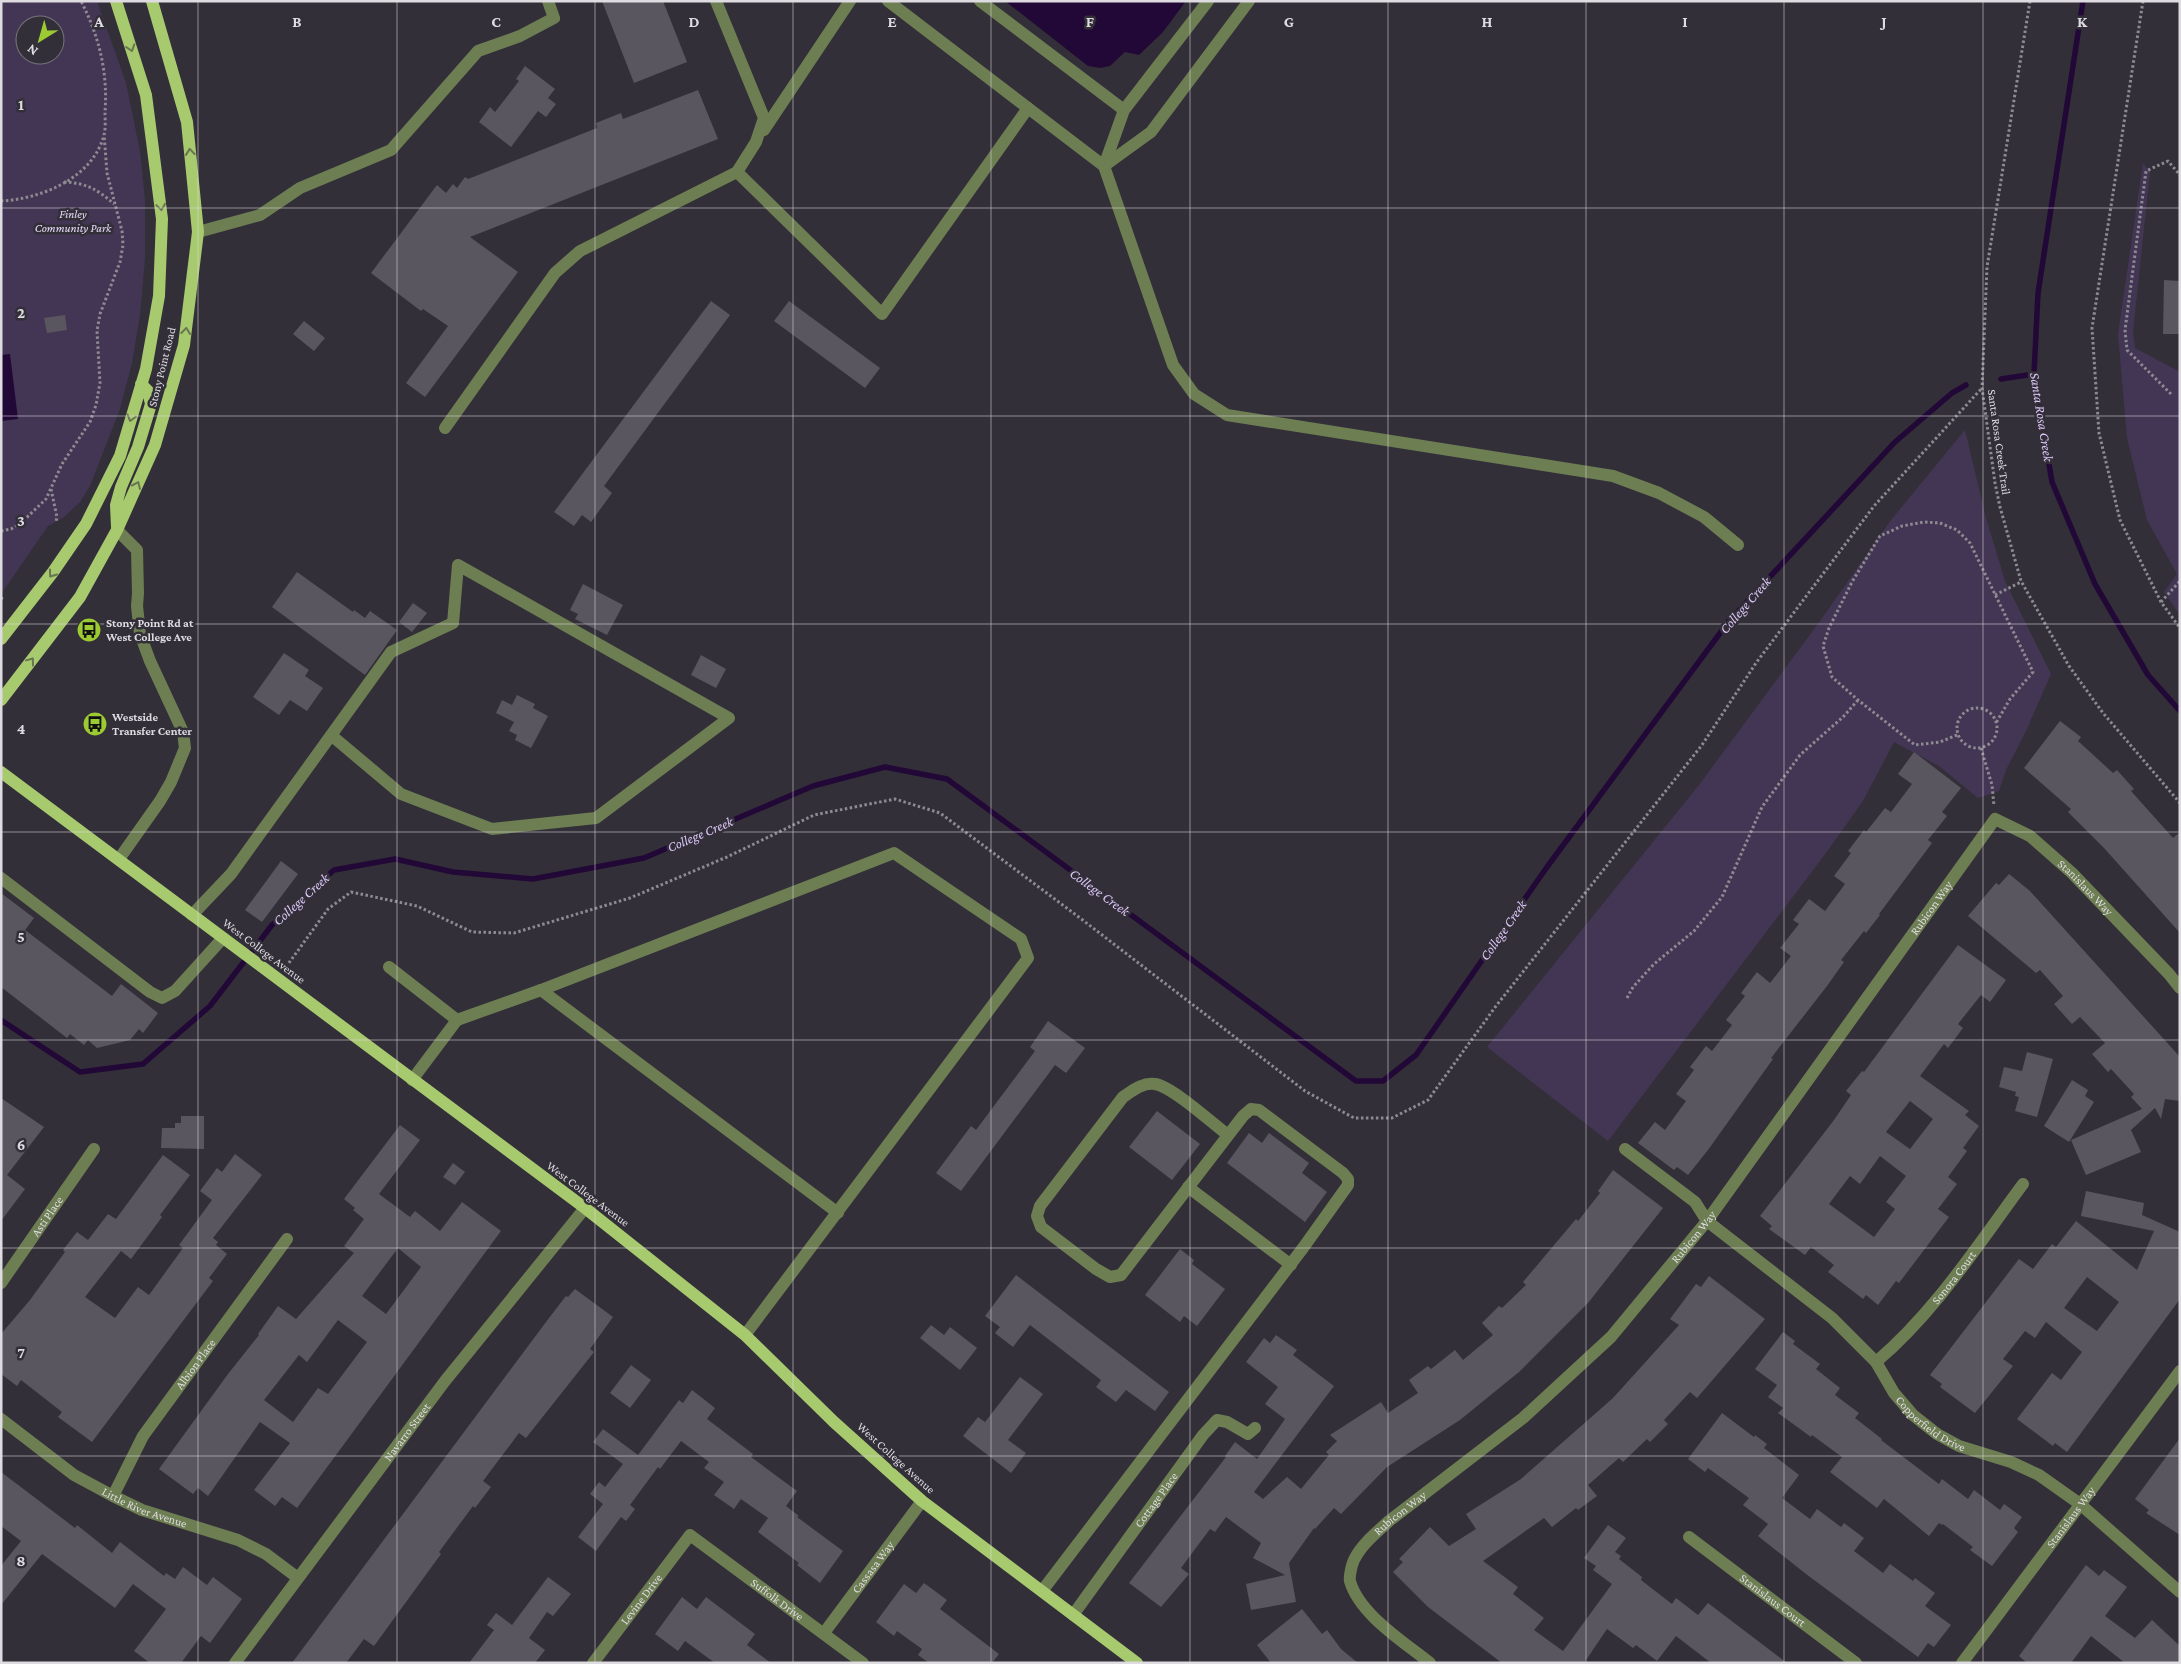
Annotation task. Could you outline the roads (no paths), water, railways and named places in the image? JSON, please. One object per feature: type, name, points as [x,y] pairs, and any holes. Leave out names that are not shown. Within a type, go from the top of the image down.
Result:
[{"type":"main road","name":"Stony Point Road","points":[[1,640],[54,572],[86,524],[120,456],[146,369],[158,296],[162,218],[146,95],[116,1]]},
{"type":"main road","name":"Stony Point Road","points":[[1,700],[80,597],[117,530],[155,445],[184,345],[198,232],[187,122],[152,1]]},
{"type":"main road","points":[[117,530],[116,505],[121,487],[138,447],[151,404],[148,391],[141,384]]},
{"type":"main road","name":"West College Avenue","points":[[1,772],[585,1208],[745,1335],[834,1422],[922,1501],[1137,1663]]},
{"type":"street","points":[[198,232],[260,215],[300,188],[391,150],[478,51],[520,36],[554,18],[548,1]]},
{"type":"street","points":[[716,1],[764,118],[756,142]]},
{"type":"street","points":[[445,428],[555,273],[580,251],[737,172],[850,1]]},
{"type":"street","points":[[888,1],[1104,166],[1173,365],[1194,394],[1227,415],[1613,476],[1659,493],[1704,518],[1738,545]]},
{"type":"street","points":[[980,1],[1124,110]]},
{"type":"street","points":[[1104,166],[1124,110],[1208,1]]},
{"type":"street","points":[[1104,166],[1151,132],[1249,1]]},
{"type":"street","points":[[737,172],[882,314],[1028,108]]},
{"type":"street","points":[[117,530],[137,550],[137,606],[140,634],[150,661],[183,732],[185,748],[171,782],[160,801],[119,859]]},
{"type":"street","points":[[192,914],[231,874],[390,652],[453,623],[458,565],[729,718],[596,818],[492,830],[401,794],[331,735]]},
{"type":"street","name":"Rubicon Way","points":[[1430,1663],[1376,1620],[1359,1600],[1349,1579],[1355,1558],[1371,1538],[1389,1521],[1523,1418],[1611,1337],[1707,1221],[1980,838],[1996,819]]},
{"type":"street","name":"Stanislaus Way","points":[[1996,819],[2030,836],[2072,873],[2169,974],[2180,988]]},
{"type":"street","points":[[412,1080],[457,1020],[541,990],[894,853],[1021,940],[1028,958],[745,1335]]},
{"type":"street","points":[[1,878],[150,992],[162,998],[175,991],[223,938]]},
{"type":"street","points":[[389,967],[457,1020]]},
{"type":"street","points":[[541,990],[838,1213]]},
{"type":"street","points":[[1042,1592],[1291,1264],[1348,1185],[1348,1179],[1343,1173],[1259,1110],[1251,1109],[1228,1135],[1121,1275],[1110,1277],[1096,1269],[1041,1227],[1037,1216],[1040,1206],[1123,1097],[1133,1090],[1154,1084],[1167,1089],[1228,1135]]},
{"type":"street","name":"Asti Place","points":[[1,1283],[94,1149]]},
{"type":"street","name":"Copperfield Drive","points":[[1625,1149],[1695,1202],[1707,1221],[1832,1318],[1876,1362],[1894,1393],[1913,1415],[1937,1434],[1958,1446],[2011,1462],[2039,1476],[2080,1504],[2180,1592]]},
{"type":"street","name":"Sonora Court","points":[[1876,1362],[1895,1346],[1922,1318],[2023,1184]]},
{"type":"street","points":[[1188,1187],[1291,1264]]},
{"type":"street","name":"Navarro Street","points":[[236,1663],[445,1381],[585,1208]]},
{"type":"street","name":"Albion Place","points":[[113,1496],[143,1436],[287,1239]]},
{"type":"street","name":"Stanislaus Way","points":[[1962,1663],[2180,1371]]},
{"type":"street","name":"Little River Avenue","points":[[1,1419],[74,1475],[113,1496],[142,1510],[238,1540],[266,1554],[298,1578]]},
{"type":"street","name":"Cottage Place","points":[[1073,1615],[1203,1435],[1218,1420],[1227,1422],[1248,1434],[1255,1428]]},
{"type":"street","name":"Cassasa Way","points":[[824,1633],[922,1501]]},
{"type":"street","name":"Suffolk Drive","points":[[690,1535],[863,1663]]},
{"type":"street","name":"Levine Drive","points":[[593,1663],[690,1535]]},
{"type":"street","name":"Stanislaus Court","points":[[1689,1537],[1856,1663]]},
{"type":"waterway","name":"Santa Rosa Creek","points":[[2083,1],[2038,293],[2034,374],[2052,482],[2095,584],[2148,675],[2180,711]]},
{"type":"waterway","name":"College Creek","points":[[2001,379],[2034,374]]},
{"type":"waterway","name":"College Creek","points":[[1,1020],[80,1072],[143,1064],[210,1006],[272,925],[334,870],[395,859],[453,872],[533,879],[644,858],[813,786],[885,767],[947,779],[1356,1081],[1383,1081],[1416,1055],[1547,867],[1729,621],[1895,442],[1952,393],[1966,385]]},
{"type":"place","name":"Stony Point Rd at West College Ave","points":[[89,630]]},
{"type":"place","name":"Westside Transfer Center","points":[[95,724]]},
{"type":"park label","name":"Finley Community Park","points":[[73,221]]}]
